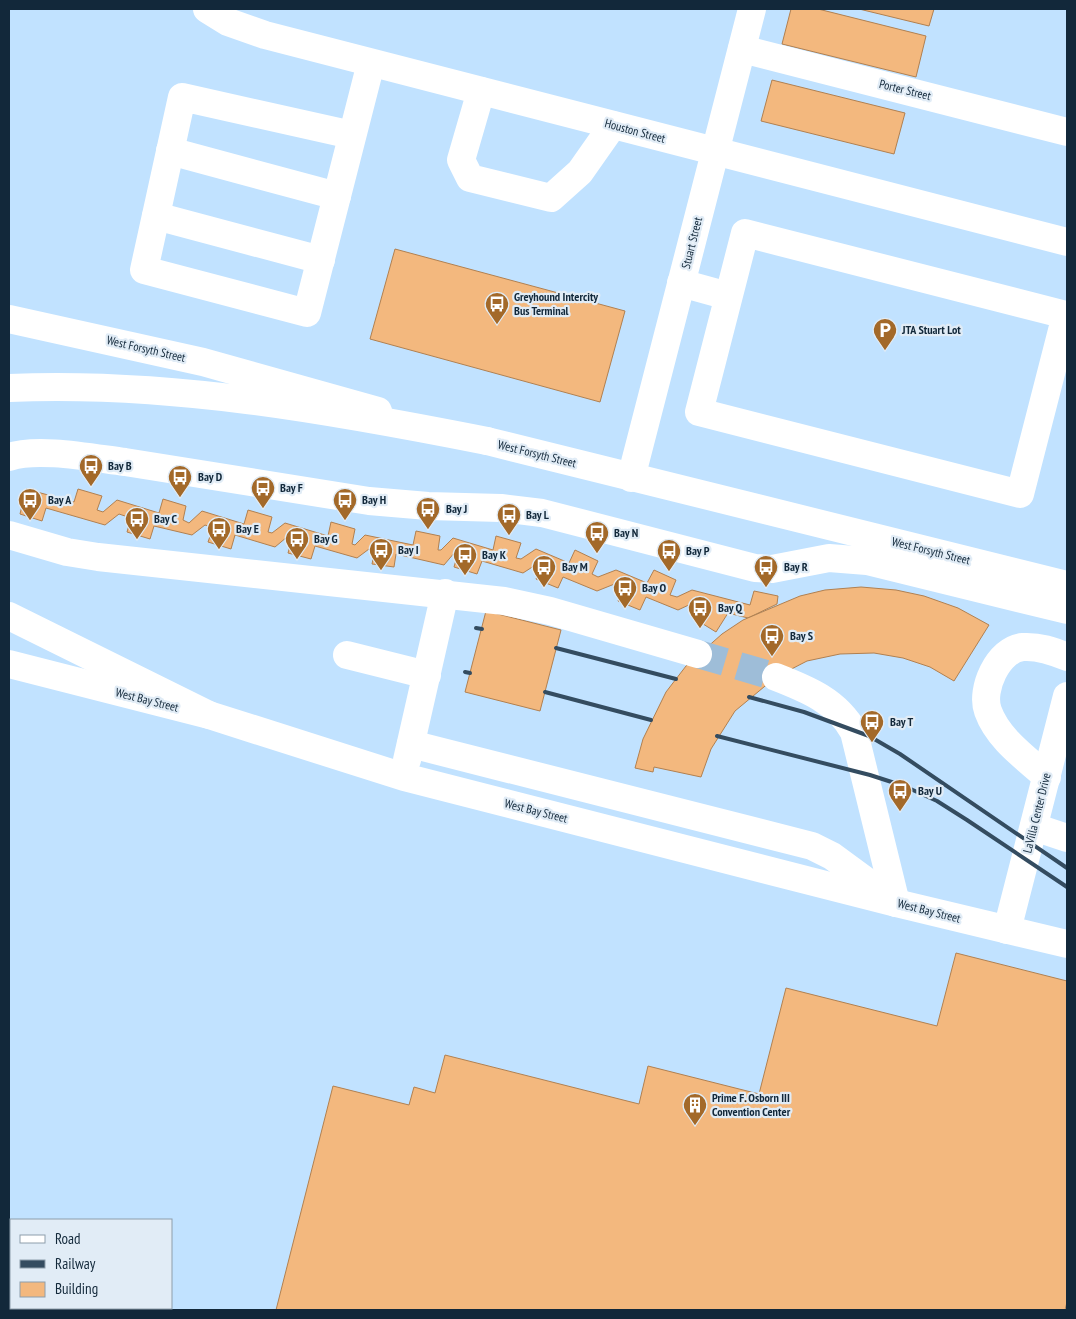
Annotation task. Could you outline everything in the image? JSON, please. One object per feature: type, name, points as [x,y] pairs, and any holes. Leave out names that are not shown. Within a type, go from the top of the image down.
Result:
[{"type":"main road","name":"Houston Street","points":[[207,9],[228,22],[247,30],[1067,242]]},
{"type":"main road","name":"Stuart Street","points":[[631,478],[752,9]]},
{"type":"main road","name":"Porter Street","points":[[742,48],[1067,132]]},
{"type":"main road","points":[[352,135],[182,97],[144,270],[307,313],[371,62]]},
{"type":"main road","points":[[481,91],[462,160],[470,178],[551,198],[580,172],[613,126]]},
{"type":"main road","points":[[170,151],[337,196]]},
{"type":"main road","points":[[156,216],[321,260]]},
{"type":"main road","points":[[745,233],[1066,316],[1057,398],[1020,494],[698,412],[745,233]]},
{"type":"main road","points":[[681,283],[728,296]]},
{"type":"main road","name":"West Forsyth Street","points":[[9,319],[203,362],[487,441],[1067,585]]},
{"type":"main road","points":[[9,388],[123,388],[214,397],[357,416],[487,441]]},
{"type":"main road","points":[[9,457],[28,454],[125,462],[369,501],[520,510],[756,568],[772,569],[829,558],[866,561],[1067,610]]},
{"type":"main road","points":[[9,534],[67,552],[98,557],[504,600],[550,611],[698,654]]},
{"type":"main road","points":[[404,776],[445,593]]},
{"type":"main road","points":[[9,616],[209,716]]},
{"type":"main road","points":[[1047,777],[997,730],[987,710],[986,686],[1000,660],[1021,647],[1048,649],[1067,658]]},
{"type":"main road","points":[[347,655],[426,675]]},
{"type":"main road","name":"West Bay Street","points":[[9,664],[209,716],[404,776],[896,903],[1067,944]]},
{"type":"main road","points":[[776,677],[802,686],[824,699],[842,714],[854,732],[896,903]]},
{"type":"main road","name":"LaVilla Center Drive","points":[[1007,930],[1047,777],[1061,745],[1067,696]]},
{"type":"main road","points":[[411,744],[812,846],[832,856],[896,903]]},
{"type":"main road","points":[[1034,827],[1067,838]]},
{"type":"building","points":[[791,9],[818,9],[926,36],[916,77],[782,44]]},
{"type":"building","points":[[859,9],[934,9],[929,26]]},
{"type":"building","points":[[772,80],[905,113],[894,154],[761,121]]},
{"type":"building","name":"Greyhound Intercity Bus Terminal","points":[[395,249],[625,311],[600,402],[370,339]]},
{"type":"building","points":[[26,489],[74,502],[78,489],[102,496],[97,510],[103,512],[117,500],[159,513],[163,499],[186,506],[183,520],[189,523],[202,511],[244,524],[248,510],[272,517],[268,532],[272,533],[285,523],[328,536],[331,522],[355,529],[352,544],[355,545],[365,535],[413,545],[416,531],[440,536],[438,550],[441,550],[453,538],[493,550],[496,536],[521,543],[516,558],[521,559],[536,549],[569,563],[575,550],[598,561],[592,574],[598,577],[616,570],[647,583],[654,570],[676,580],[670,595],[677,597],[692,590],[750,605],[754,591],[778,596],[777,604],[748,618],[728,613],[716,632],[695,619],[703,606],[693,603],[678,610],[646,597],[640,610],[618,601],[624,586],[617,583],[597,591],[563,577],[558,588],[536,579],[542,566],[537,564],[523,573],[482,561],[477,574],[454,567],[458,553],[455,552],[444,565],[396,554],[394,567],[372,564],[375,550],[369,549],[357,558],[315,546],[311,559],[288,553],[292,539],[287,537],[275,547],[235,535],[231,549],[208,542],[213,528],[205,525],[192,535],[154,526],[150,539],[127,532],[131,518],[119,514],[105,525],[46,508],[42,521],[20,514]]},
{"type":"building","points":[[861,587],[896,590],[924,596],[958,608],[989,625],[954,681],[930,667],[903,658],[874,653],[840,654],[807,661],[776,677],[735,711],[711,749],[701,777],[654,767],[653,772],[635,768],[643,739],[666,692],[686,666],[722,634],[743,620],[800,596],[825,590]]},
{"type":"building","points":[[486,611],[561,630],[540,711],[465,692]]},
{"type":"building","name":"Prime F. Osborn III Convention Center","points":[[956,953],[1067,981],[1067,1302],[1065,1310],[276,1310],[333,1086],[409,1105],[414,1087],[435,1093],[445,1055],[639,1104],[648,1066],[759,1094],[786,988],[937,1026]]},
{"type":"tunnel","points":[[698,654],[776,677]]},
{"type":"railway","points":[[476,628],[482,629]]},
{"type":"railway","points":[[556,648],[676,679]]},
{"type":"railway","points":[[465,672],[470,673]]},
{"type":"railway","points":[[545,692],[651,720]]},
{"type":"railway","points":[[749,697],[804,712],[869,736],[900,754],[1067,868]]},
{"type":"railway","points":[[717,736],[870,775],[904,786],[937,801],[1067,887]]},
{"type":"place","name":"Greyhound Intercity Bus Terminal","points":[[497,325]]},
{"type":"place","name":"JTA Stuart Lot","points":[[885,351]]},
{"type":"place","name":"Bay B","points":[[91,487]]},
{"type":"place","name":"Bay D","points":[[180,498]]},
{"type":"place","name":"Bay F","points":[[263,509]]},
{"type":"place","name":"Bay A","points":[[30,521]]},
{"type":"place","name":"Bay H","points":[[345,521]]},
{"type":"place","name":"Bay J","points":[[428,530]]},
{"type":"place","name":"Bay L","points":[[509,536]]},
{"type":"place","name":"Bay C","points":[[137,540]]},
{"type":"place","name":"Bay E","points":[[219,550]]},
{"type":"place","name":"Bay N","points":[[597,554]]},
{"type":"place","name":"Bay G","points":[[297,560]]},
{"type":"place","name":"Bay I","points":[[381,571]]},
{"type":"place","name":"Bay P","points":[[669,572]]},
{"type":"place","name":"Bay K","points":[[465,576]]},
{"type":"place","name":"Bay M","points":[[544,588]]},
{"type":"place","name":"Bay R","points":[[766,588]]},
{"type":"place","name":"Bay O","points":[[625,609]]},
{"type":"place","name":"Bay Q","points":[[700,629]]},
{"type":"place","name":"Bay S","points":[[772,657]]},
{"type":"place","name":"Bay T","points":[[872,743]]},
{"type":"place","name":"Bay U","points":[[900,812]]},
{"type":"place","name":"Prime F. Osborn III Convention Center","points":[[695,1126]]}]
